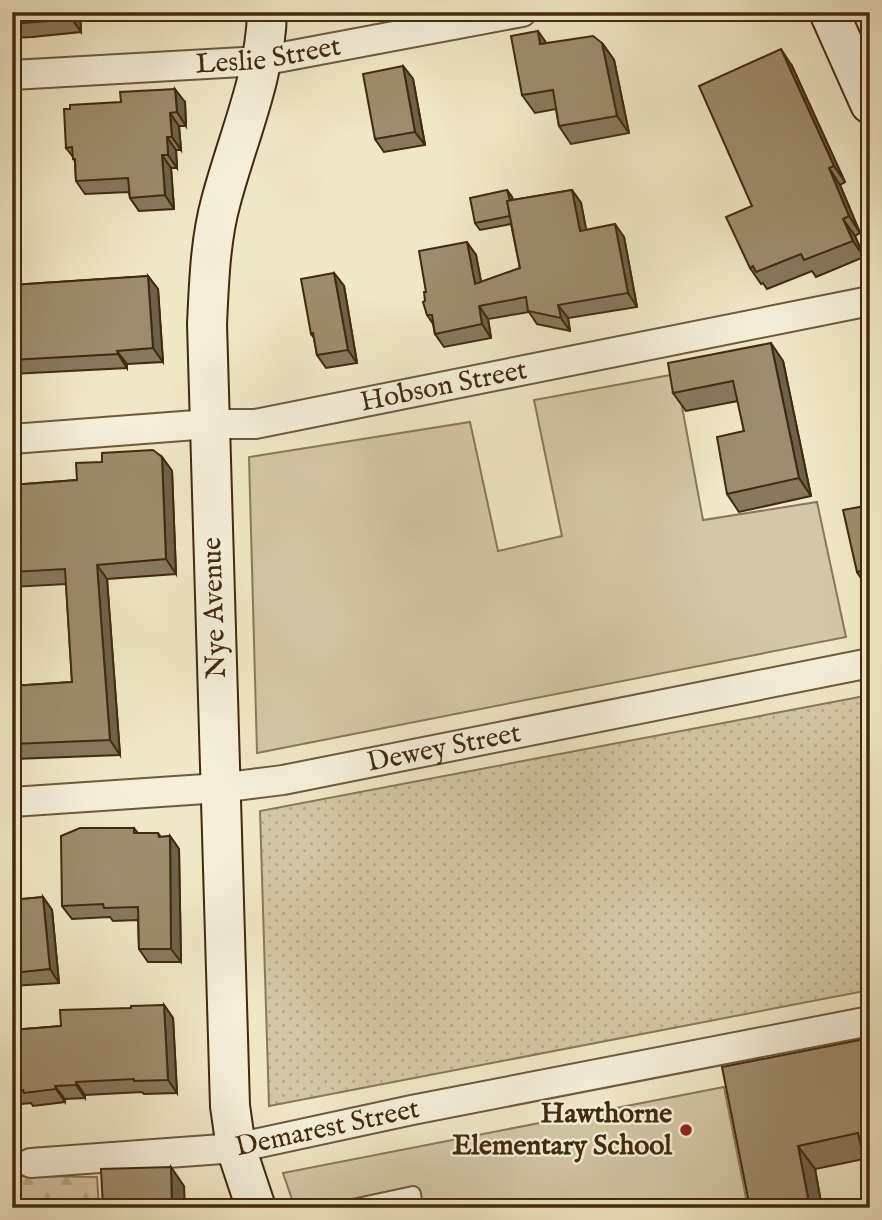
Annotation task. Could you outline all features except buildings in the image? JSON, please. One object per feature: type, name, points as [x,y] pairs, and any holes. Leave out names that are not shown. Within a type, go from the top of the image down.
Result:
[{"type":"street","name":"Nye Avenue","points":[[256,1208],[236,1148],[230,1106],[207,324],[210,264],[220,204],[261,61],[267,35],[267,12]]},
{"type":"street","name":"Leslie Street","points":[[12,75],[261,61],[522,12]]},
{"type":"street","points":[[830,12],[870,104]]},
{"type":"street","name":"Hobson Street","points":[[12,439],[209,424],[255,424],[870,301]]},
{"type":"street","name":"Dewey Street","points":[[12,802],[220,788],[283,780],[870,663]]},
{"type":"street","name":"Demarest Street","points":[[31,1163],[236,1148],[412,1110],[870,1021]]},
{"type":"lane","points":[[348,1208],[413,1194],[415,1208]]},
{"type":"green space","points":[[676,374],[703,520],[817,502],[846,637],[257,753],[249,457],[470,422],[498,551],[562,536],[534,400]]},
{"type":"green space","points":[[870,695],[870,990],[269,1106],[260,811]]},
{"type":"green space","name":"Hawthorne Elementary School","points":[[724,1087],[748,1208],[295,1208],[283,1173]]},
{"type":"green space","points":[[12,1159],[18,1176],[97,1177],[99,1208],[12,1208]]},
{"type":"place","name":"Hawthorne Elementary School","points":[[686,1130]]}]
